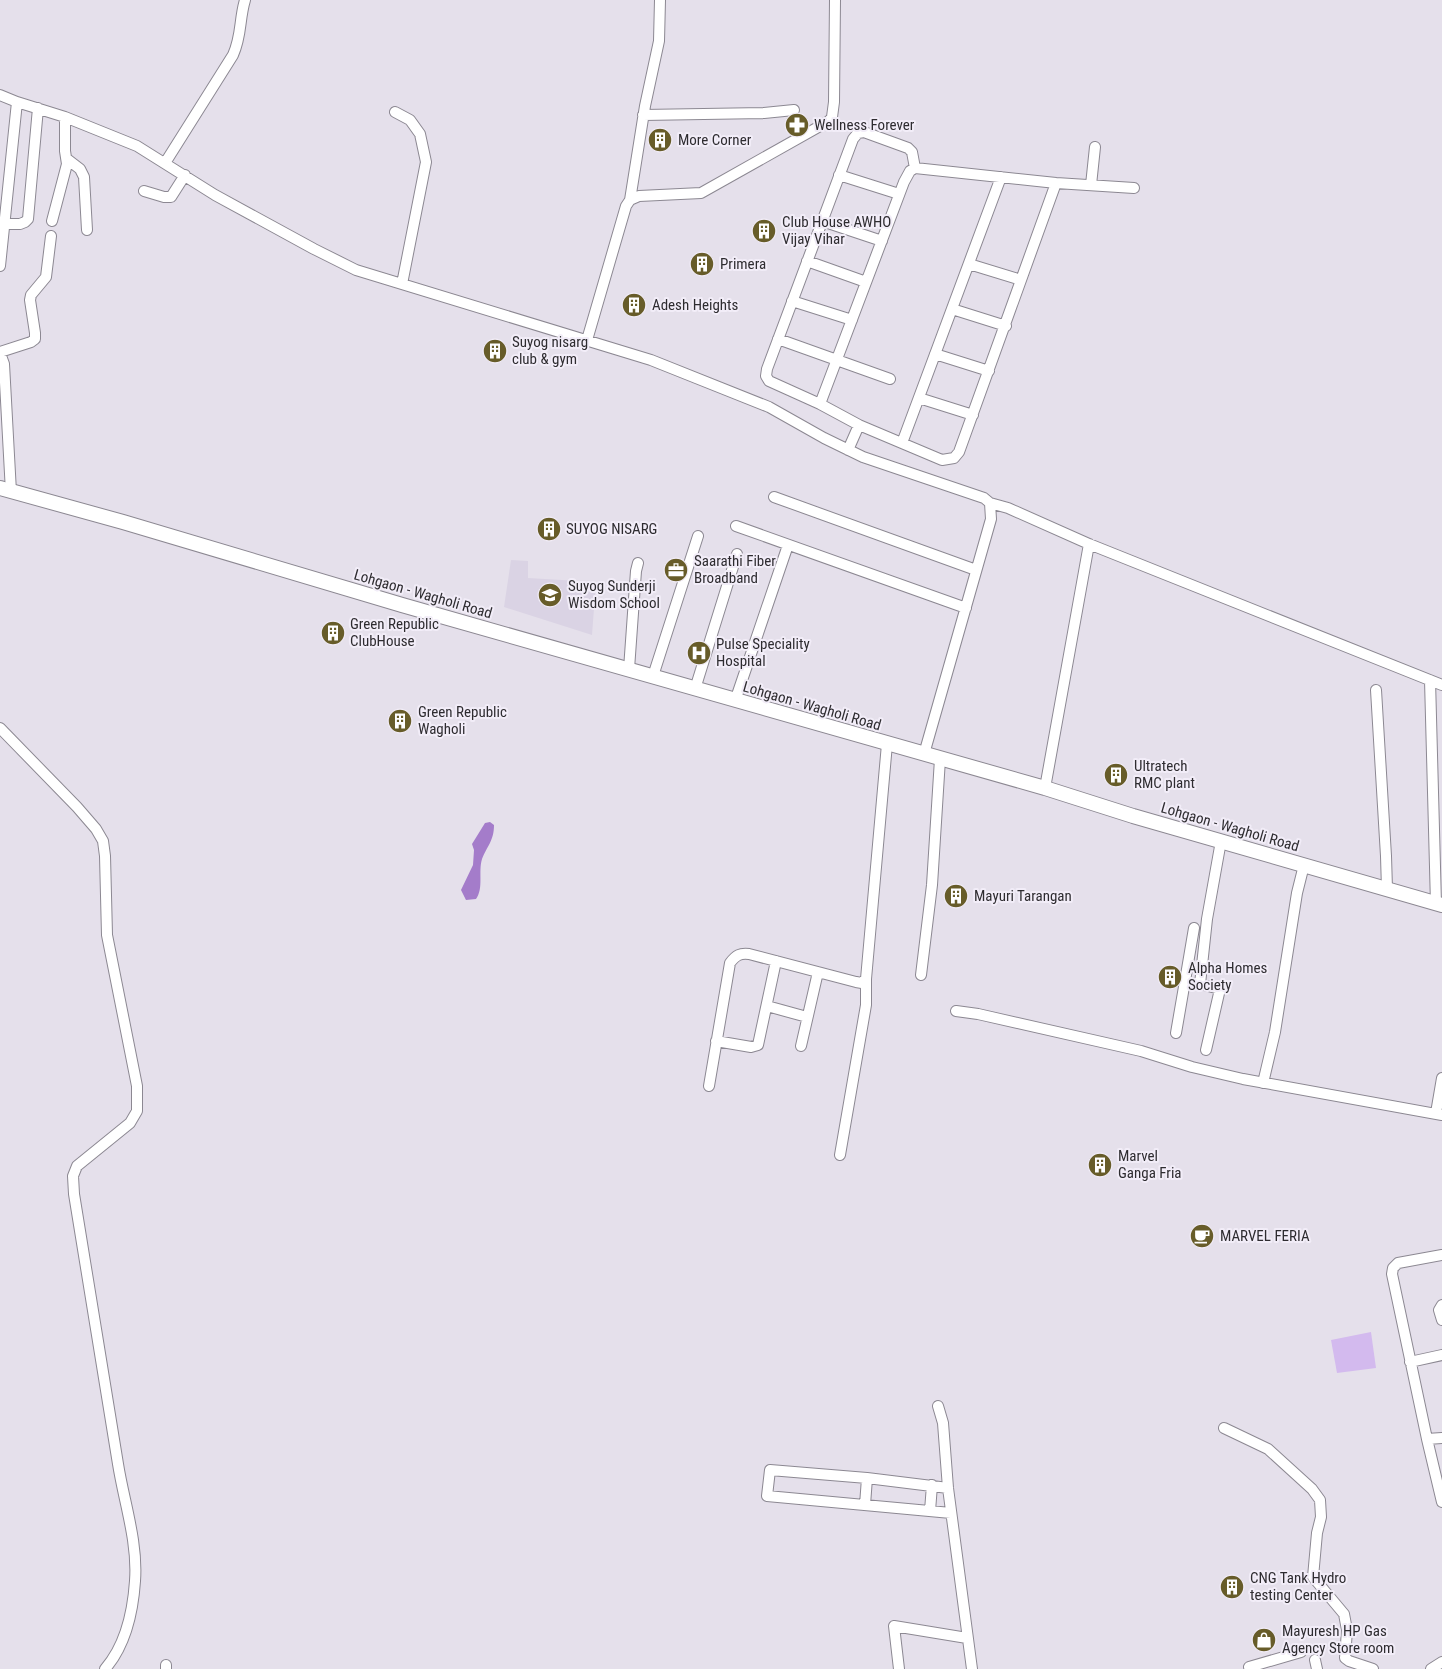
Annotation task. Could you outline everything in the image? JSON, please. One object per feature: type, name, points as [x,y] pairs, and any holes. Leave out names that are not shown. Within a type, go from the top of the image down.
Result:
[{"type":"main road","name":"Lohgaon - Wagholi Road","points":[[5,490],[142,527],[402,605],[1045,788],[1439,904]]},
{"type":"street","points":[[164,163],[233,55],[240,36],[245,0]]},
{"type":"street","points":[[587,340],[626,206],[630,200],[643,115],[659,41],[660,0]]},
{"type":"street","points":[[630,200],[639,196],[701,193],[829,121],[832,116],[834,102],[835,0]]},
{"type":"street","points":[[0,94],[17,102],[65,117],[137,146],[215,195],[322,254],[356,270],[651,360],[729,389],[769,407],[848,450],[891,467],[984,498],[990,503],[1008,508],[1089,544],[1442,685]]},
{"type":"street","points":[[0,266],[2,224],[17,102]]},
{"type":"street","points":[[2,224],[20,224],[28,218],[38,108]]},
{"type":"street","points":[[643,115],[764,113],[794,110]]},
{"type":"street","points":[[395,112],[410,120],[420,134],[426,162],[402,284]]},
{"type":"street","points":[[52,221],[66,172],[65,117]]},
{"type":"street","points":[[915,168],[912,152],[908,148],[864,132],[858,134],[853,139],[766,376],[769,381],[820,404],[859,425],[942,460],[954,458],[959,452],[1056,184]]},
{"type":"street","points":[[1091,185],[1095,147]]},
{"type":"street","points":[[67,159],[80,169],[84,177],[87,230]]},
{"type":"street","points":[[820,404],[899,194],[910,171],[915,168],[1056,184],[1134,188]]},
{"type":"street","points":[[144,191],[164,197],[171,197],[185,175]]},
{"type":"street","points":[[840,175],[899,194]]},
{"type":"street","points":[[902,443],[1001,177]]},
{"type":"street","points":[[822,221],[882,241]]},
{"type":"street","points":[[5,490],[4,364],[0,352],[31,342],[35,338],[30,300],[31,295],[46,277],[51,236]]},
{"type":"street","points":[[807,261],[866,282]]},
{"type":"street","points":[[969,264],[1022,280]]},
{"type":"street","points":[[792,301],[852,320]]},
{"type":"street","points":[[952,309],[1006,326]]},
{"type":"street","points":[[778,339],[890,379]]},
{"type":"street","points":[[935,354],[988,371]]},
{"type":"street","points":[[919,398],[973,415]]},
{"type":"street","points":[[848,450],[859,425]]},
{"type":"street","points":[[774,496],[976,570]]},
{"type":"street","points":[[924,754],[991,519],[990,503]]},
{"type":"street","points":[[736,526],[966,608]]},
{"type":"street","points":[[653,676],[698,536]]},
{"type":"street","points":[[1045,788],[1089,544]]},
{"type":"street","points":[[735,701],[788,545]]},
{"type":"street","points":[[695,689],[736,554]]},
{"type":"street","points":[[629,669],[638,563]]},
{"type":"street","points":[[1430,680],[1439,904]]},
{"type":"street","points":[[1376,690],[1387,890]]},
{"type":"street","points":[[0,728],[78,807],[103,840],[107,935],[137,1086],[137,1112],[130,1123],[77,1166],[73,1176],[74,1194],[118,1465],[134,1547],[135,1580],[131,1611],[123,1638],[111,1662],[105,1669]]},
{"type":"street","points":[[840,1155],[866,1005],[866,979],[887,744]]},
{"type":"street","points":[[921,975],[932,885],[940,759]]},
{"type":"street","points":[[1200,984],[1207,919],[1221,841]]},
{"type":"street","points":[[1263,1082],[1274,1032],[1297,893],[1304,865]]},
{"type":"street","points":[[1176,1033],[1194,928]]},
{"type":"street","points":[[709,1086],[730,963],[735,956],[749,954],[856,982],[862,983],[866,979]]},
{"type":"street","points":[[716,1040],[756,1047],[760,1041],[776,961]]},
{"type":"street","points":[[801,1046],[818,972]]},
{"type":"street","points":[[1185,981],[1220,989],[1206,1050]]},
{"type":"street","points":[[767,1006],[807,1017]]},
{"type":"street","points":[[956,1011],[978,1014],[1141,1051],[1243,1080],[1439,1114],[1442,1078]]},
{"type":"street","points":[[1442,1255],[1398,1263],[1393,1268],[1392,1274],[1442,1502]]},
{"type":"street","points":[[1442,1305],[1439,1310],[1442,1320]]},
{"type":"street","points":[[1410,1362],[1442,1355]]},
{"type":"street","points":[[938,1406],[943,1423],[948,1488],[972,1669]]},
{"type":"street","points":[[1224,1428],[1268,1449],[1312,1489],[1320,1500],[1321,1517],[1317,1533],[1313,1577],[1344,1614],[1347,1630],[1345,1658],[1373,1669]]},
{"type":"street","points":[[1427,1439],[1442,1438]]},
{"type":"street","points":[[948,1488],[867,1478],[770,1470],[768,1496],[951,1513]]},
{"type":"street","points":[[865,1505],[867,1478]]},
{"type":"street","points":[[930,1511],[932,1485]]},
{"type":"street","points":[[899,1669],[894,1626],[967,1638]]},
{"type":"street","points":[[1250,1669],[1250,1667],[1301,1652]]},
{"type":"street","points":[[1431,1669],[1442,1662]]},
{"type":"shaded area","name":"Suyog Sunderji Wisdom School","points":[[511,560],[528,561],[528,578],[596,582],[592,635],[504,607]]},
{"type":"shaded area","points":[[490,822],[494,825],[494,831],[482,859],[480,890],[476,899],[466,900],[461,890],[473,865],[474,850],[472,844],[485,823]]},
{"type":"shaded area","points":[[1371,1332],[1376,1368],[1337,1373],[1331,1340]]},
{"type":"place","name":"Wellness Forever","points":[[797,125]]},
{"type":"place","name":"More Corner","points":[[660,140]]},
{"type":"place","name":"Club House AWHO Vijay Vihar","points":[[764,231]]},
{"type":"place","name":"Primera","points":[[702,264]]},
{"type":"place","name":"Adesh Heights","points":[[634,305]]},
{"type":"place","name":"Suyog nisarg club & gym","points":[[495,351]]},
{"type":"place","name":"SUYOG NISARG","points":[[549,529]]},
{"type":"place","name":"Saarathi Fiber Broadband","points":[[676,570]]},
{"type":"place","name":"Suyog Sunderji Wisdom School","points":[[550,595]]},
{"type":"place","name":"Green Republic ClubHouse","points":[[333,633]]},
{"type":"place","name":"Pulse Speciality Hospital","points":[[699,653]]},
{"type":"place","name":"Green Republic Wagholi","points":[[400,721]]},
{"type":"place","name":"Ultratech RMC plant","points":[[1116,775]]},
{"type":"place","name":"Mayuri Tarangan","points":[[956,896]]},
{"type":"place","name":"Alpha Homes Society","points":[[1170,977]]},
{"type":"place","name":"Marvel Ganga Fria","points":[[1100,1165]]},
{"type":"place","name":"MARVEL FERIA","points":[[1202,1236]]},
{"type":"place","name":"CNG Tank Hydro testing Center","points":[[1232,1587]]},
{"type":"place","name":"Mayuresh HP Gas Agency Store room","points":[[1264,1640]]}]
